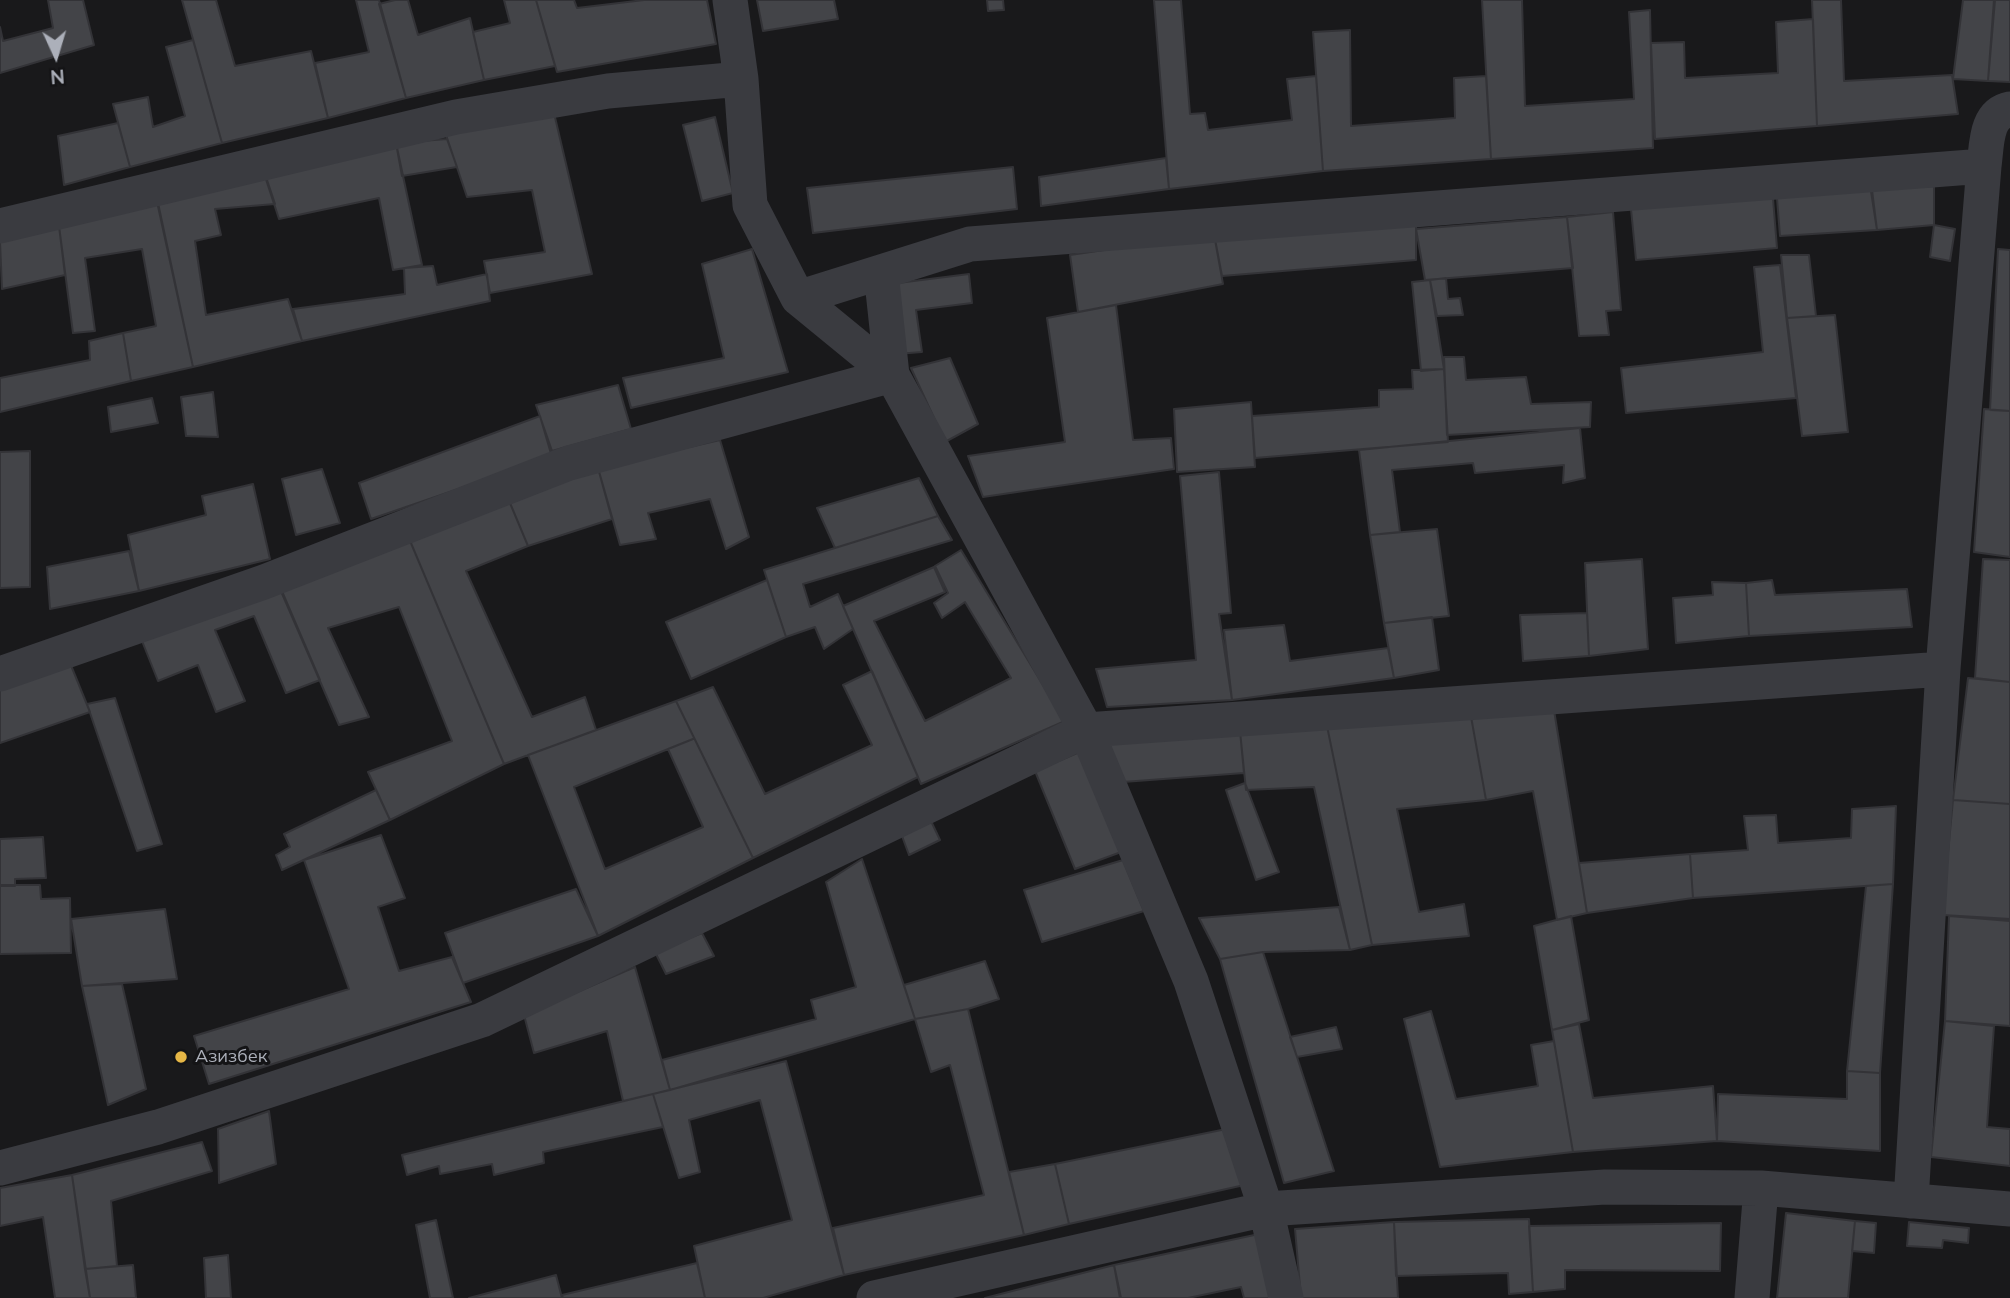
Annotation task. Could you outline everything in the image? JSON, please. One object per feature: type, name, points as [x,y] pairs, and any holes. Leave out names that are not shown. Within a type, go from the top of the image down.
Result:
[{"type":"street","points":[[730,0],[741,79],[750,205],[798,298],[892,375],[1086,730],[1191,981],[1266,1209],[1286,1298]]},
{"type":"street","points":[[0,226],[456,117],[608,91],[741,79]]},
{"type":"street","points":[[1910,1201],[1943,669],[1984,166],[1990,123],[1997,113],[2010,109]]},
{"type":"street","points":[[798,298],[970,244],[1984,166]]},
{"type":"street","points":[[881,272],[892,375]]},
{"type":"street","points":[[0,674],[264,582],[569,463],[892,375]]},
{"type":"street","points":[[0,1168],[158,1127],[482,1020],[1086,730],[1943,669]]},
{"type":"street","points":[[874,1298],[1266,1209],[1605,1187],[1761,1188],[2010,1209]]},
{"type":"street","points":[[1752,1298],[1761,1188]]},
{"type":"building","points":[[48,0],[83,0],[94,45],[0,73],[0,27],[3,41],[53,28]]},
{"type":"building","points":[[182,0],[216,0],[235,66],[311,51],[328,118],[222,143]]},
{"type":"building","points":[[356,0],[379,0],[406,98],[328,118],[315,63],[369,52]]},
{"type":"building","points":[[408,0],[418,35],[470,18],[484,80],[406,98],[379,4]]},
{"type":"building","points":[[504,0],[536,0],[555,66],[484,80],[473,32],[510,23]]},
{"type":"building","points":[[536,0],[574,0],[577,8],[644,0],[707,0],[716,44],[557,72]]},
{"type":"building","points":[[757,0],[834,0],[838,19],[763,31]]},
{"type":"building","points":[[987,0],[1003,0],[1004,10],[988,11]]},
{"type":"building","points":[[1154,0],[1181,0],[1190,114],[1205,113],[1208,130],[1292,120],[1287,79],[1316,76],[1323,171],[1169,189]]},
{"type":"building","points":[[1482,0],[1522,0],[1525,106],[1634,99],[1629,12],[1650,10],[1653,148],[1491,159]]},
{"type":"building","points":[[1812,0],[1841,0],[1844,81],[1952,75],[1958,114],[1817,126]]},
{"type":"building","points":[[1963,0],[1995,0],[1988,81],[1953,79]]},
{"type":"building","points":[[1994,0],[2010,0],[2010,82],[1988,81]]},
{"type":"building","points":[[1813,19],[1817,126],[1655,139],[1651,43],[1684,42],[1685,78],[1778,73],[1776,22]]},
{"type":"building","points":[[1350,30],[1351,126],[1455,118],[1454,78],[1486,76],[1491,159],[1323,171],[1313,32]]},
{"type":"building","points":[[193,40],[222,143],[130,167],[113,104],[148,97],[153,127],[185,116],[166,47]]},
{"type":"building","points":[[554,113],[592,274],[490,293],[484,261],[545,252],[532,190],[467,197],[445,132]]},
{"type":"building","points":[[715,117],[733,193],[702,201],[683,125]]},
{"type":"building","points":[[118,123],[130,167],[64,185],[58,136]]},
{"type":"building","points":[[447,139],[457,167],[402,176],[396,143]]},
{"type":"building","points":[[396,143],[422,265],[393,270],[379,198],[279,219],[261,164]]},
{"type":"building","points":[[1166,158],[1169,189],[1041,206],[1039,177]]},
{"type":"building","points":[[1013,167],[1017,209],[813,233],[807,188]]},
{"type":"building","points":[[265,174],[275,204],[215,209],[221,235],[195,241],[206,315],[288,299],[302,341],[193,367],[156,197]]},
{"type":"building","points":[[1869,178],[1877,230],[1780,236],[1776,186]]},
{"type":"building","points":[[1772,186],[1777,248],[1636,260],[1630,199]]},
{"type":"building","points":[[1934,186],[1934,225],[1877,230],[1872,190]]},
{"type":"building","points":[[158,203],[193,367],[131,381],[123,333],[156,326],[142,249],[85,258],[95,331],[73,333],[59,226]]},
{"type":"building","points":[[1613,212],[1621,310],[1606,311],[1609,335],[1579,336],[1567,217]]},
{"type":"building","points":[[1416,217],[1416,260],[1222,276],[1214,234]]},
{"type":"building","points":[[1567,217],[1573,268],[1425,280],[1416,229]]},
{"type":"building","points":[[1934,225],[1955,229],[1950,261],[1930,257]]},
{"type":"building","points":[[59,226],[65,275],[2,289],[0,242]]},
{"type":"building","points":[[1214,234],[1223,284],[1078,312],[1070,255]]},
{"type":"building","points":[[752,249],[788,372],[631,408],[623,378],[724,358],[702,264]]},
{"type":"building","points":[[1998,249],[2010,250],[2010,411],[1990,410]]},
{"type":"building","points":[[1781,255],[1809,255],[1816,316],[1787,318]]},
{"type":"building","points":[[1780,265],[1796,398],[1626,413],[1621,368],[1763,352],[1754,267]]},
{"type":"building","points":[[433,266],[437,285],[487,274],[490,301],[302,341],[293,309],[405,294],[404,268]]},
{"type":"building","points":[[969,274],[972,303],[916,310],[922,352],[897,354],[890,284]]},
{"type":"building","points":[[1446,278],[1448,299],[1460,298],[1463,315],[1437,316],[1430,280]]},
{"type":"building","points":[[1430,280],[1444,369],[1421,371],[1412,282]]},
{"type":"building","points":[[1116,305],[1133,440],[1171,438],[1174,469],[983,497],[968,456],[1065,442],[1047,318]]},
{"type":"building","points":[[1835,315],[1848,432],[1802,436],[1787,318]]},
{"type":"building","points":[[123,333],[131,381],[0,412],[0,378],[90,360],[89,341]]},
{"type":"building","points":[[1444,357],[1464,357],[1466,380],[1526,377],[1531,404],[1591,402],[1590,427],[1447,435]]},
{"type":"building","points":[[950,358],[978,424],[945,442],[911,368]]},
{"type":"building","points":[[1444,369],[1448,442],[1255,458],[1252,416],[1379,407],[1379,390],[1413,389],[1412,370]]},
{"type":"building","points":[[618,385],[631,429],[552,451],[536,405]]},
{"type":"building","points":[[213,392],[218,437],[186,436],[181,397]]},
{"type":"building","points":[[152,398],[158,423],[111,432],[108,407]]},
{"type":"building","points":[[1251,402],[1255,467],[1177,472],[1174,409]]},
{"type":"building","points":[[1984,409],[2010,411],[2010,557],[1974,552]]},
{"type":"building","points":[[540,416],[552,457],[371,519],[359,483]]},
{"type":"building","points":[[1580,428],[1585,478],[1563,483],[1564,465],[1475,473],[1473,463],[1392,470],[1400,532],[1370,535],[1359,450]]},
{"type":"building","points":[[720,440],[749,537],[726,549],[710,499],[648,513],[656,539],[620,545],[598,468]]},
{"type":"building","points":[[30,451],[30,587],[0,588],[0,452]]},
{"type":"building","points":[[598,468],[612,519],[528,546],[510,503]]},
{"type":"building","points":[[322,469],[340,523],[296,535],[282,479]]},
{"type":"building","points":[[1219,472],[1231,613],[1219,614],[1232,700],[1107,707],[1096,669],[1196,660],[1180,476]]},
{"type":"building","points":[[919,478],[938,516],[835,548],[817,508]]},
{"type":"building","points":[[253,484],[270,559],[139,591],[128,535],[206,515],[202,496]]},
{"type":"building","points":[[510,503],[528,546],[466,571],[532,717],[585,697],[596,730],[504,764],[408,536]]},
{"type":"building","points":[[938,516],[952,540],[803,584],[810,607],[838,594],[853,629],[824,649],[815,627],[786,637],[764,570]]},
{"type":"building","points":[[1437,529],[1449,616],[1384,623],[1370,535]]},
{"type":"building","points":[[408,536],[504,764],[390,820],[368,772],[452,741],[399,607],[328,628],[369,717],[339,725],[274,575]]},
{"type":"building","points":[[961,550],[1065,721],[921,784],[843,606],[934,567],[945,592],[874,621],[925,721],[1011,678],[965,602],[942,618],[934,603],[948,593],[935,566]]},
{"type":"building","points":[[129,551],[139,591],[50,609],[47,567]]},
{"type":"building","points":[[1642,559],[1648,649],[1589,656],[1585,563]]},
{"type":"building","points":[[1983,559],[2010,560],[2010,682],[1975,678]]},
{"type":"building","points":[[767,580],[786,637],[691,679],[666,622]]},
{"type":"building","points":[[1772,580],[1775,595],[1907,589],[1912,627],[1749,636],[1746,583]]},
{"type":"building","points":[[278,582],[320,680],[286,693],[254,616],[215,630],[245,701],[216,712],[198,665],[158,681],[140,636]]},
{"type":"building","points":[[1712,582],[1746,583],[1749,636],[1676,643],[1673,598],[1713,595]]},
{"type":"building","points":[[1587,613],[1589,656],[1523,661],[1520,615]]},
{"type":"building","points":[[1432,617],[1439,670],[1394,678],[1384,623]]},
{"type":"building","points":[[1284,625],[1290,661],[1388,648],[1394,678],[1232,700],[1224,630]]},
{"type":"building","points":[[68,658],[90,712],[0,743],[0,681]]},
{"type":"building","points":[[872,671],[918,777],[753,858],[676,701],[713,687],[765,794],[872,745],[843,685]]},
{"type":"building","points":[[1968,678],[2010,682],[2010,804],[1953,800]]},
{"type":"building","points":[[115,698],[162,844],[137,851],[87,704]]},
{"type":"building","points":[[676,701],[753,858],[598,936],[528,755]],"holes":[[[668,749],[703,827],[605,869],[574,787]]]},
{"type":"building","points":[[1553,704],[1587,913],[1557,920],[1533,791],[1486,800],[1470,711]]},
{"type":"building","points":[[1470,711],[1486,800],[1397,809],[1419,912],[1464,904],[1469,936],[1372,945],[1327,726]]},
{"type":"building","points":[[1327,726],[1372,945],[1350,950],[1314,787],[1246,790],[1240,731]]},
{"type":"building","points":[[1240,731],[1244,773],[1123,782],[1105,739]]},
{"type":"building","points":[[1089,748],[1132,848],[1075,869],[1035,771]]},
{"type":"building","points":[[1245,783],[1279,872],[1256,880],[1226,790]]},
{"type":"building","points":[[376,790],[390,820],[282,870],[276,855],[290,847],[284,834]]},
{"type":"building","points":[[1953,800],[2010,804],[2010,919],[1942,915]]},
{"type":"building","points":[[1896,806],[1893,884],[1693,898],[1690,854],[1748,850],[1744,816],[1776,815],[1778,843],[1851,838],[1852,809]]},
{"type":"building","points":[[931,821],[940,840],[909,855],[902,836]]},
{"type":"building","points":[[381,835],[405,898],[378,907],[399,971],[452,957],[471,1002],[209,1084],[194,1036],[349,989],[304,860]]},
{"type":"building","points":[[43,837],[46,878],[15,879],[15,886],[0,886],[0,839]]},
{"type":"building","points":[[1690,854],[1693,898],[1587,913],[1579,863]]},
{"type":"building","points":[[862,859],[915,1019],[670,1090],[662,1060],[816,1019],[811,1000],[856,987],[826,882]]},
{"type":"building","points":[[1123,860],[1144,911],[1042,942],[1024,890]]},
{"type":"building","points":[[1893,884],[1880,1073],[1847,1071],[1866,886]]},
{"type":"building","points":[[0,885],[40,885],[41,899],[70,898],[71,953],[0,954]]},
{"type":"building","points":[[576,889],[598,936],[463,983],[445,933]]},
{"type":"building","points":[[1339,907],[1350,950],[1263,952],[1220,959],[1199,918]]},
{"type":"building","points":[[165,909],[177,979],[82,986],[71,919]]},
{"type":"building","points":[[1571,916],[1589,1020],[1552,1030],[1534,926]]},
{"type":"building","points":[[1949,916],[2010,921],[2010,1026],[1945,1021]]},
{"type":"building","points":[[702,933],[714,956],[666,974],[655,952]]},
{"type":"building","points":[[1263,952],[1334,1171],[1284,1183],[1220,959]]},
{"type":"building","points":[[985,961],[999,999],[968,1009],[915,1019],[904,985]]},
{"type":"building","points":[[635,967],[670,1090],[623,1101],[607,1031],[534,1053],[524,1015]]},
{"type":"building","points":[[122,984],[146,1089],[108,1105],[82,986]]},
{"type":"building","points":[[968,1009],[1024,1235],[844,1275],[833,1228],[984,1195],[950,1065],[931,1072],[915,1019]]},
{"type":"building","points":[[1431,1011],[1456,1099],[1538,1086],[1531,1045],[1554,1041],[1573,1152],[1440,1167],[1404,1019]]},
{"type":"building","points":[[1945,1021],[1994,1026],[1987,1127],[2010,1129],[2010,1166],[1931,1157]]},
{"type":"building","points":[[1579,1024],[1593,1098],[1713,1086],[1717,1141],[1573,1152],[1552,1030]]},
{"type":"building","points":[[1336,1027],[1342,1049],[1297,1057],[1290,1037]]},
{"type":"building","points":[[786,1061],[844,1275],[763,1298],[705,1298],[694,1246],[792,1220],[760,1100],[689,1120],[700,1172],[679,1178],[653,1094]]},
{"type":"building","points":[[1847,1071],[1880,1073],[1880,1151],[1717,1141],[1718,1094],[1847,1099]]},
{"type":"building","points":[[653,1094],[663,1127],[543,1152],[544,1163],[494,1175],[492,1164],[440,1174],[439,1166],[407,1175],[402,1155]]},
{"type":"building","points":[[269,1111],[276,1164],[219,1183],[218,1129]]},
{"type":"building","points":[[1236,1127],[1249,1184],[1069,1224],[1055,1164]]},
{"type":"building","points":[[202,1142],[212,1171],[111,1201],[117,1266],[85,1269],[72,1175]]},
{"type":"building","points":[[1055,1164],[1069,1224],[1024,1235],[1009,1172]]},
{"type":"building","points":[[72,1175],[90,1298],[55,1298],[43,1217],[0,1226],[0,1188]]},
{"type":"building","points":[[1786,1213],[1855,1221],[1848,1298],[1777,1298]]},
{"type":"building","points":[[1529,1219],[1533,1292],[1509,1294],[1508,1273],[1396,1276],[1394,1222]]},
{"type":"building","points":[[436,1220],[453,1298],[430,1298],[416,1225]]},
{"type":"building","points":[[1855,1221],[1876,1223],[1874,1253],[1852,1251]]},
{"type":"building","points":[[1394,1222],[1398,1298],[1301,1298],[1295,1229]]},
{"type":"building","points":[[1909,1222],[1969,1228],[1968,1243],[1943,1240],[1942,1248],[1907,1246]]},
{"type":"building","points":[[1721,1223],[1720,1271],[1565,1270],[1565,1289],[1533,1292],[1529,1226]]},
{"type":"building","points":[[1259,1234],[1274,1298],[1244,1298],[1241,1287],[1188,1298],[1121,1298],[1114,1265]]},
{"type":"building","points":[[228,1255],[231,1298],[206,1298],[204,1258]]},
{"type":"building","points":[[697,1263],[705,1298],[563,1298],[562,1295]]},
{"type":"building","points":[[133,1265],[136,1298],[90,1298],[85,1269]]},
{"type":"building","points":[[1114,1265],[1120,1298],[985,1298]]},
{"type":"building","points":[[556,1275],[562,1298],[469,1298]]},
{"type":"place","name":"Азизбек","points":[[181,1057]]}]
